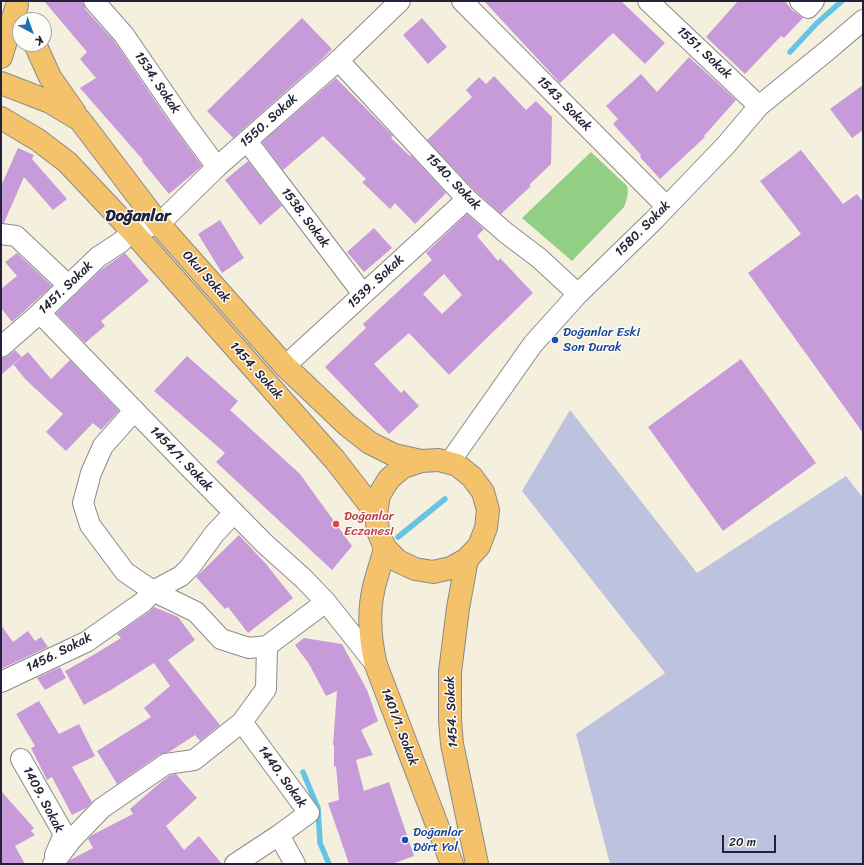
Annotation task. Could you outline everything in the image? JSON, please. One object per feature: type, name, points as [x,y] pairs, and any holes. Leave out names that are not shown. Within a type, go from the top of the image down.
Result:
[{"type":"main road","points":[[1,57],[19,9]]},
{"type":"main road","points":[[39,52],[50,77],[80,120]]},
{"type":"main road","name":"Okul Sokak","points":[[1,83],[50,102],[80,120],[159,224],[285,366],[348,425],[370,443],[394,455],[421,460]]},
{"type":"main road","points":[[1,118],[38,140],[67,162],[132,231]]},
{"type":"main road","name":"1454. Sokak","points":[[132,231],[335,460],[376,513]]},
{"type":"main road","points":[[421,460],[439,460],[457,465],[472,477],[483,492],[488,510],[486,528],[482,540],[467,560],[451,568],[433,572],[414,569],[398,561],[385,548],[378,531],[376,513],[380,495],[389,479],[403,467],[421,460]]},
{"type":"main road","points":[[376,665],[371,646],[371,617],[374,588],[385,548]]},
{"type":"main road","name":"1454. Sokak","points":[[467,560],[458,608],[450,672],[450,720],[452,744],[477,864]]},
{"type":"main road","name":"1401/1. Sokak","points":[[376,665],[452,864]]},
{"type":"street","name":"1534. Sokak","points":[[94,1],[124,35],[183,121],[217,167]]},
{"type":"street","name":"1550. Sokak","points":[[132,231],[159,224],[217,167],[338,60],[400,1]]},
{"type":"street","name":"1543. Sokak","points":[[462,1],[666,206]]},
{"type":"street","name":"1551. Sokak","points":[[648,1],[759,106]]},
{"type":"street","name":"1580. Sokak","points":[[449,463],[533,344],[578,294],[654,220],[726,145],[759,106],[863,20]]},
{"type":"street","name":"1540. Sokak","points":[[338,60],[467,199],[506,233],[540,258],[578,294]]},
{"type":"street","name":"1538. Sokak","points":[[247,141],[363,294]]},
{"type":"street","name":"1539. Sokak","points":[[285,366],[467,199]]},
{"type":"street","name":"1451. Sokak","points":[[1,346],[40,313],[98,257],[121,242],[132,231]]},
{"type":"street","points":[[1,234],[16,236],[69,286]]},
{"type":"street","name":"1454/1. Sokak","points":[[40,313],[234,513],[265,544],[304,579],[326,602]]},
{"type":"street","points":[[134,411],[103,446],[91,473],[83,503],[90,525],[126,572],[153,591],[196,612],[221,639],[249,648],[267,646],[326,602]]},
{"type":"street","name":"1456. Sokak","points":[[1,682],[86,642],[142,602],[153,591],[181,576],[234,513]]},
{"type":"street","name":"1401/1. Sokak","points":[[326,602],[376,665]]},
{"type":"street","points":[[52,864],[72,839],[102,808],[166,764],[194,760],[242,722],[266,689],[267,646]]},
{"type":"street","name":"1440. Sokak","points":[[242,722],[309,813],[279,835]]},
{"type":"street","name":"1409. Sokak","points":[[21,759],[64,834],[52,864]]},
{"type":"street","points":[[235,864],[279,835],[295,864]]},
{"type":"shaded area","points":[[570,410],[697,573],[846,476],[863,498],[863,864],[610,864],[576,734],[665,673],[522,491]]},
{"type":"green space","points":[[591,152],[627,186],[628,192],[624,207],[572,261],[522,218]]},
{"type":"building","points":[[44,1],[83,1],[85,9],[115,42],[166,117],[202,166],[169,194],[142,161],[143,160],[80,88],[96,78],[80,59],[87,52]]},
{"type":"building","points":[[484,1],[621,1],[665,43],[645,64],[613,33],[560,83]]},
{"type":"building","points":[[738,1],[785,1],[792,10],[803,18],[784,38],[781,36],[745,74],[706,37]]},
{"type":"building","points":[[302,18],[332,49],[233,138],[207,111]]},
{"type":"building","points":[[422,18],[447,47],[428,64],[403,35]]},
{"type":"building","points":[[689,57],[736,100],[704,136],[705,137],[660,179],[613,124],[618,119],[606,106],[641,74],[657,92]]},
{"type":"building","points":[[494,76],[526,110],[536,101],[552,117],[551,164],[529,185],[531,186],[501,214],[475,191],[427,140],[472,97],[466,90],[479,77],[486,84]]},
{"type":"building","points":[[336,78],[393,136],[391,138],[410,156],[411,155],[446,193],[415,224],[395,203],[390,209],[362,182],[366,179],[323,136],[283,170],[262,142]]},
{"type":"building","points":[[863,85],[863,130],[852,138],[830,109]]},
{"type":"building","points":[[18,148],[34,155],[32,159],[67,199],[53,210],[24,177],[4,223],[1,223],[1,186]]},
{"type":"building","points":[[801,150],[843,204],[857,194],[863,202],[863,433],[748,273],[801,234],[760,181]]},
{"type":"building","points":[[248,161],[282,206],[260,225],[225,180]]},
{"type":"building","points":[[467,214],[484,229],[477,236],[498,261],[500,258],[533,293],[449,375],[409,333],[374,364],[401,393],[404,390],[419,406],[389,434],[325,367],[366,328],[363,324],[432,260],[426,253]],"holes":[[[444,274],[462,295],[442,314],[423,294]]]},
{"type":"building","points":[[220,220],[244,258],[222,273],[198,234]]},
{"type":"building","points":[[374,228],[392,248],[364,272],[347,252]]},
{"type":"building","points":[[17,253],[52,286],[12,322],[1,308],[1,289],[17,276],[5,262]]},
{"type":"building","points":[[125,253],[149,281],[101,321],[105,326],[85,343],[56,313],[101,270]]},
{"type":"building","points":[[15,350],[22,357],[1,375],[1,358],[8,356]]},
{"type":"building","points":[[28,352],[51,379],[70,360],[119,411],[101,430],[93,423],[66,451],[46,432],[63,414],[26,380],[13,364]]},
{"type":"building","points":[[187,356],[238,401],[230,410],[300,474],[352,546],[332,570],[216,462],[225,453],[154,391]]},
{"type":"building","points":[[741,359],[816,463],[723,531],[648,427]]},
{"type":"building","points":[[239,535],[266,564],[293,598],[248,633],[228,607],[225,609],[196,577]]},
{"type":"building","points":[[154,607],[178,617],[195,640],[168,660],[220,725],[200,741],[195,735],[169,752],[159,755],[117,784],[97,751],[151,717],[144,708],[170,686],[154,663],[84,705],[65,671],[121,638],[117,634]]},
{"type":"building","points":[[1,625],[13,642],[28,631],[35,641],[41,637],[48,647],[1,669]]},
{"type":"building","points":[[304,638],[342,644],[367,690],[378,721],[361,730],[373,755],[356,760],[364,791],[389,782],[414,856],[392,864],[349,864],[328,803],[339,800],[336,766],[334,767],[333,745],[337,691],[326,696],[309,664],[295,645]]},
{"type":"building","points":[[60,667],[66,678],[45,690],[37,678]]},
{"type":"building","points":[[39,701],[59,734],[79,724],[95,756],[72,767],[92,802],[86,808],[72,815],[52,777],[47,780],[31,748],[35,746],[16,714]]},
{"type":"building","points":[[176,774],[197,798],[166,826],[184,850],[199,836],[222,864],[67,864],[70,860],[93,848],[88,839],[92,835],[133,814],[130,809],[170,775]]},
{"type":"building","points":[[1,791],[34,828],[31,831],[35,835],[15,846],[25,864],[1,864]]},
{"type":"waterway","points":[[790,52],[817,23],[842,1]]},
{"type":"waterway","points":[[398,537],[445,499]]},
{"type":"waterway","points":[[303,772],[318,808],[320,843],[329,864]]},
{"type":"place","name":"Doğanlar Eski Son Durak","points":[[555,340]]},
{"type":"place","name":"Doğanlar Eczanesi","points":[[336,524]]},
{"type":"place","name":"Doğanlar Dört Yol","points":[[405,840]]},
{"type":"district","name":"Doğanlar","points":[[138,217]]}]
